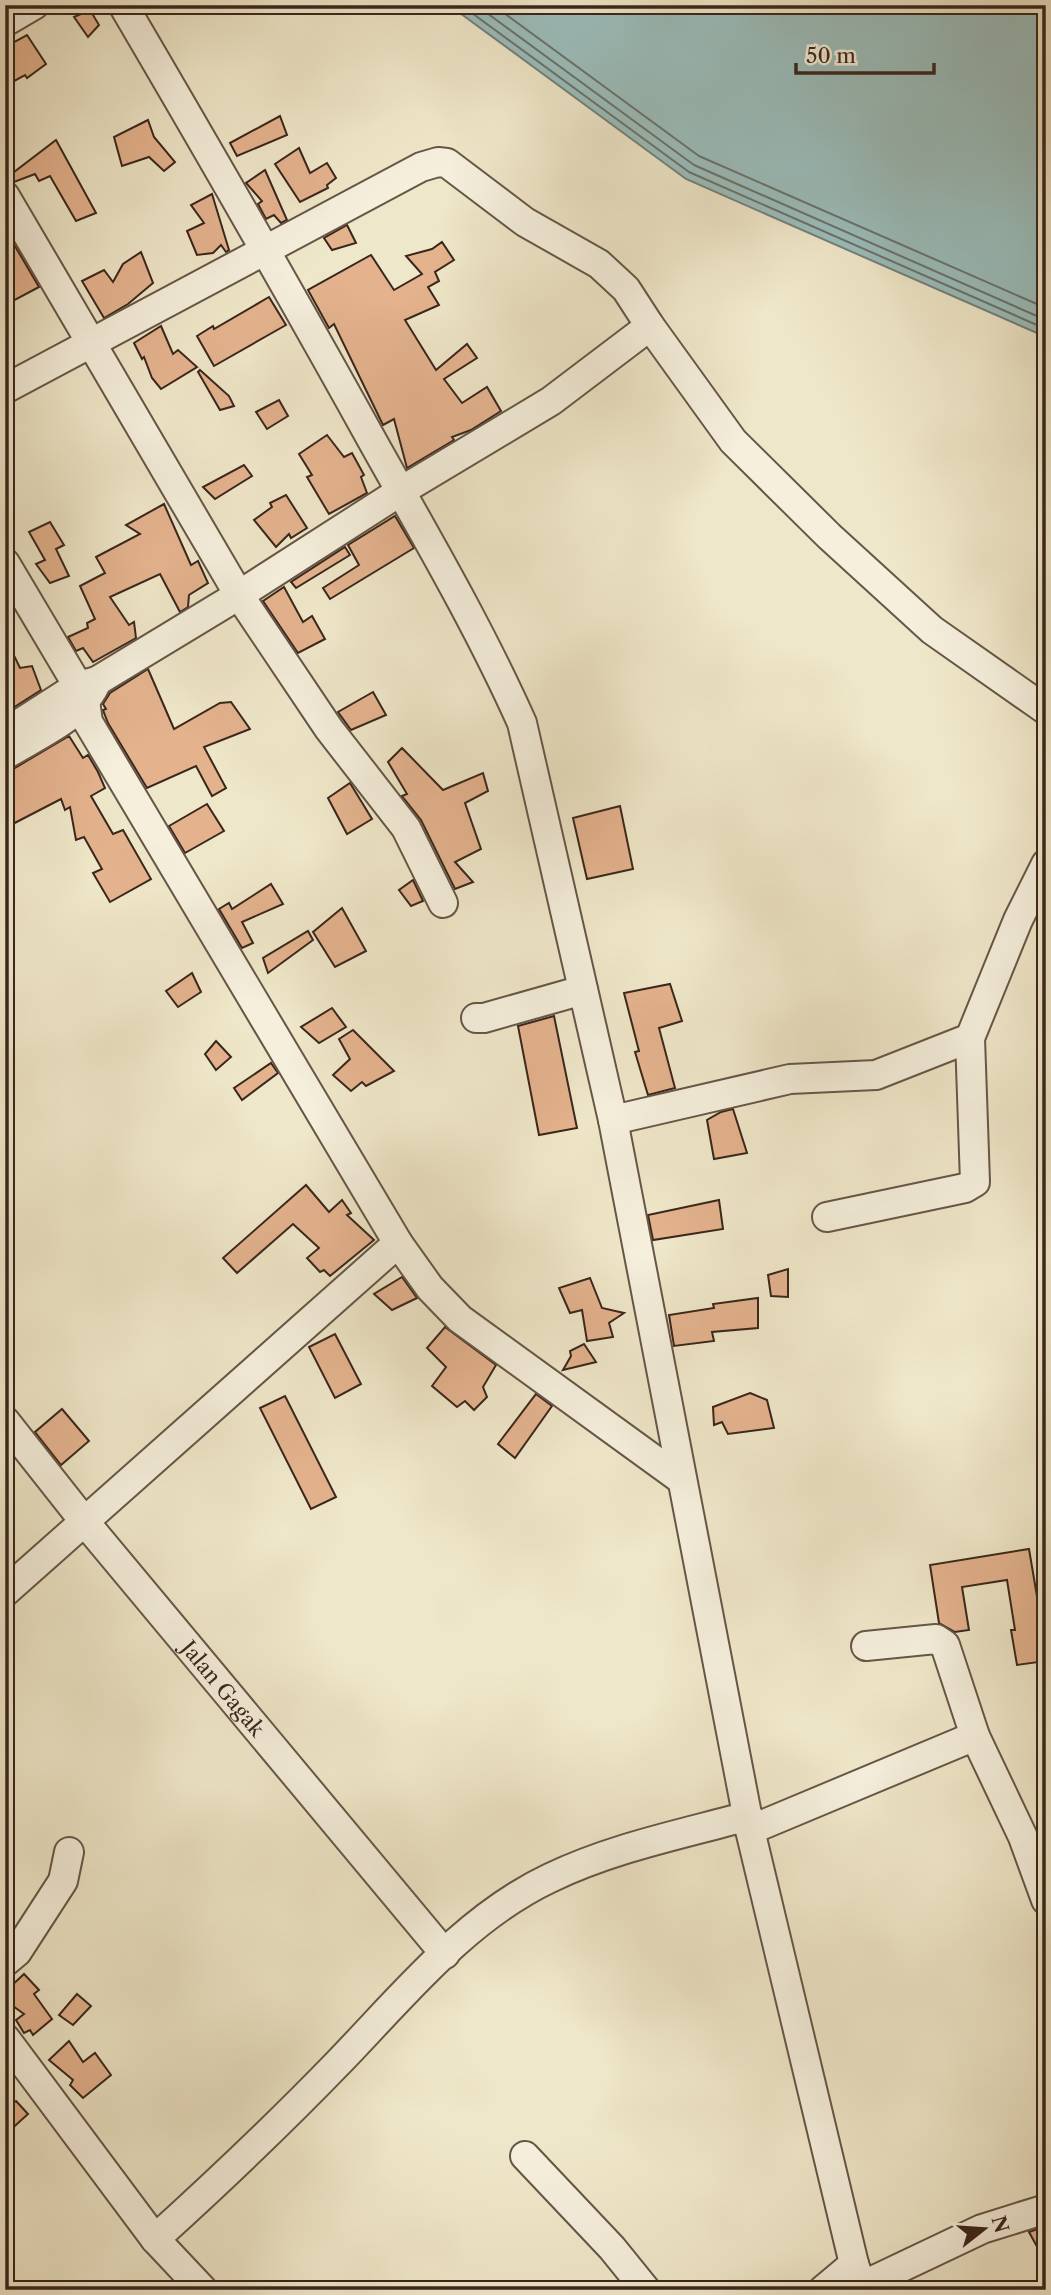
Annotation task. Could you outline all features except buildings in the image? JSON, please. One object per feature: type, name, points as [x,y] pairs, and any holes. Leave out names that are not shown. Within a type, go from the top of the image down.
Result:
[{"type":"street","points":[[5,22],[34,5]]},
{"type":"street","points":[[123,5],[266,250],[401,491],[504,682],[522,723],[613,1121],[749,1823],[860,2280]]},
{"type":"street","points":[[5,388],[421,167],[438,162],[447,163],[525,222],[599,264],[626,289],[733,441],[829,536],[932,630],[1046,710]]},
{"type":"street","points":[[5,196],[239,595],[329,729],[406,828],[443,903]]},
{"type":"street","points":[[5,755],[81,700],[239,595],[401,491],[551,401],[650,326]]},
{"type":"street","points":[[5,563],[81,700],[398,1243],[430,1288],[460,1319],[682,1480]]},
{"type":"street","points":[[5,596],[81,700]]},
{"type":"street","points":[[5,733],[81,700]]},
{"type":"street","points":[[827,1217],[965,1188],[975,1182],[970,1038],[1018,920],[1046,864]]},
{"type":"street","points":[[475,1018],[484,1018],[583,990]]},
{"type":"street","points":[[613,1121],[790,1079],[876,1075],[970,1038]]},
{"type":"street","points":[[5,1592],[398,1243]]},
{"type":"street","name":"Jalan Gagak","points":[[5,1421],[84,1521],[445,1954]]},
{"type":"street","points":[[866,1646],[936,1639],[943,1642],[975,1736],[1023,1838],[1046,1900]]},
{"type":"street","points":[[155,2239],[251,2152],[445,1954],[493,1912],[550,1878],[627,1849],[749,1823],[975,1736]]},
{"type":"street","points":[[5,1962],[17,1952],[63,1881],[69,1852]]},
{"type":"street","points":[[5,2038],[155,2239],[203,2290]]},
{"type":"street","points":[[525,2156],[612,2248],[646,2290]]},
{"type":"street","points":[[823,2290],[860,2280],[982,2229],[1046,2209]]},
{"type":"water","points":[[449,5],[1046,5],[1046,337],[686,179]]}]
